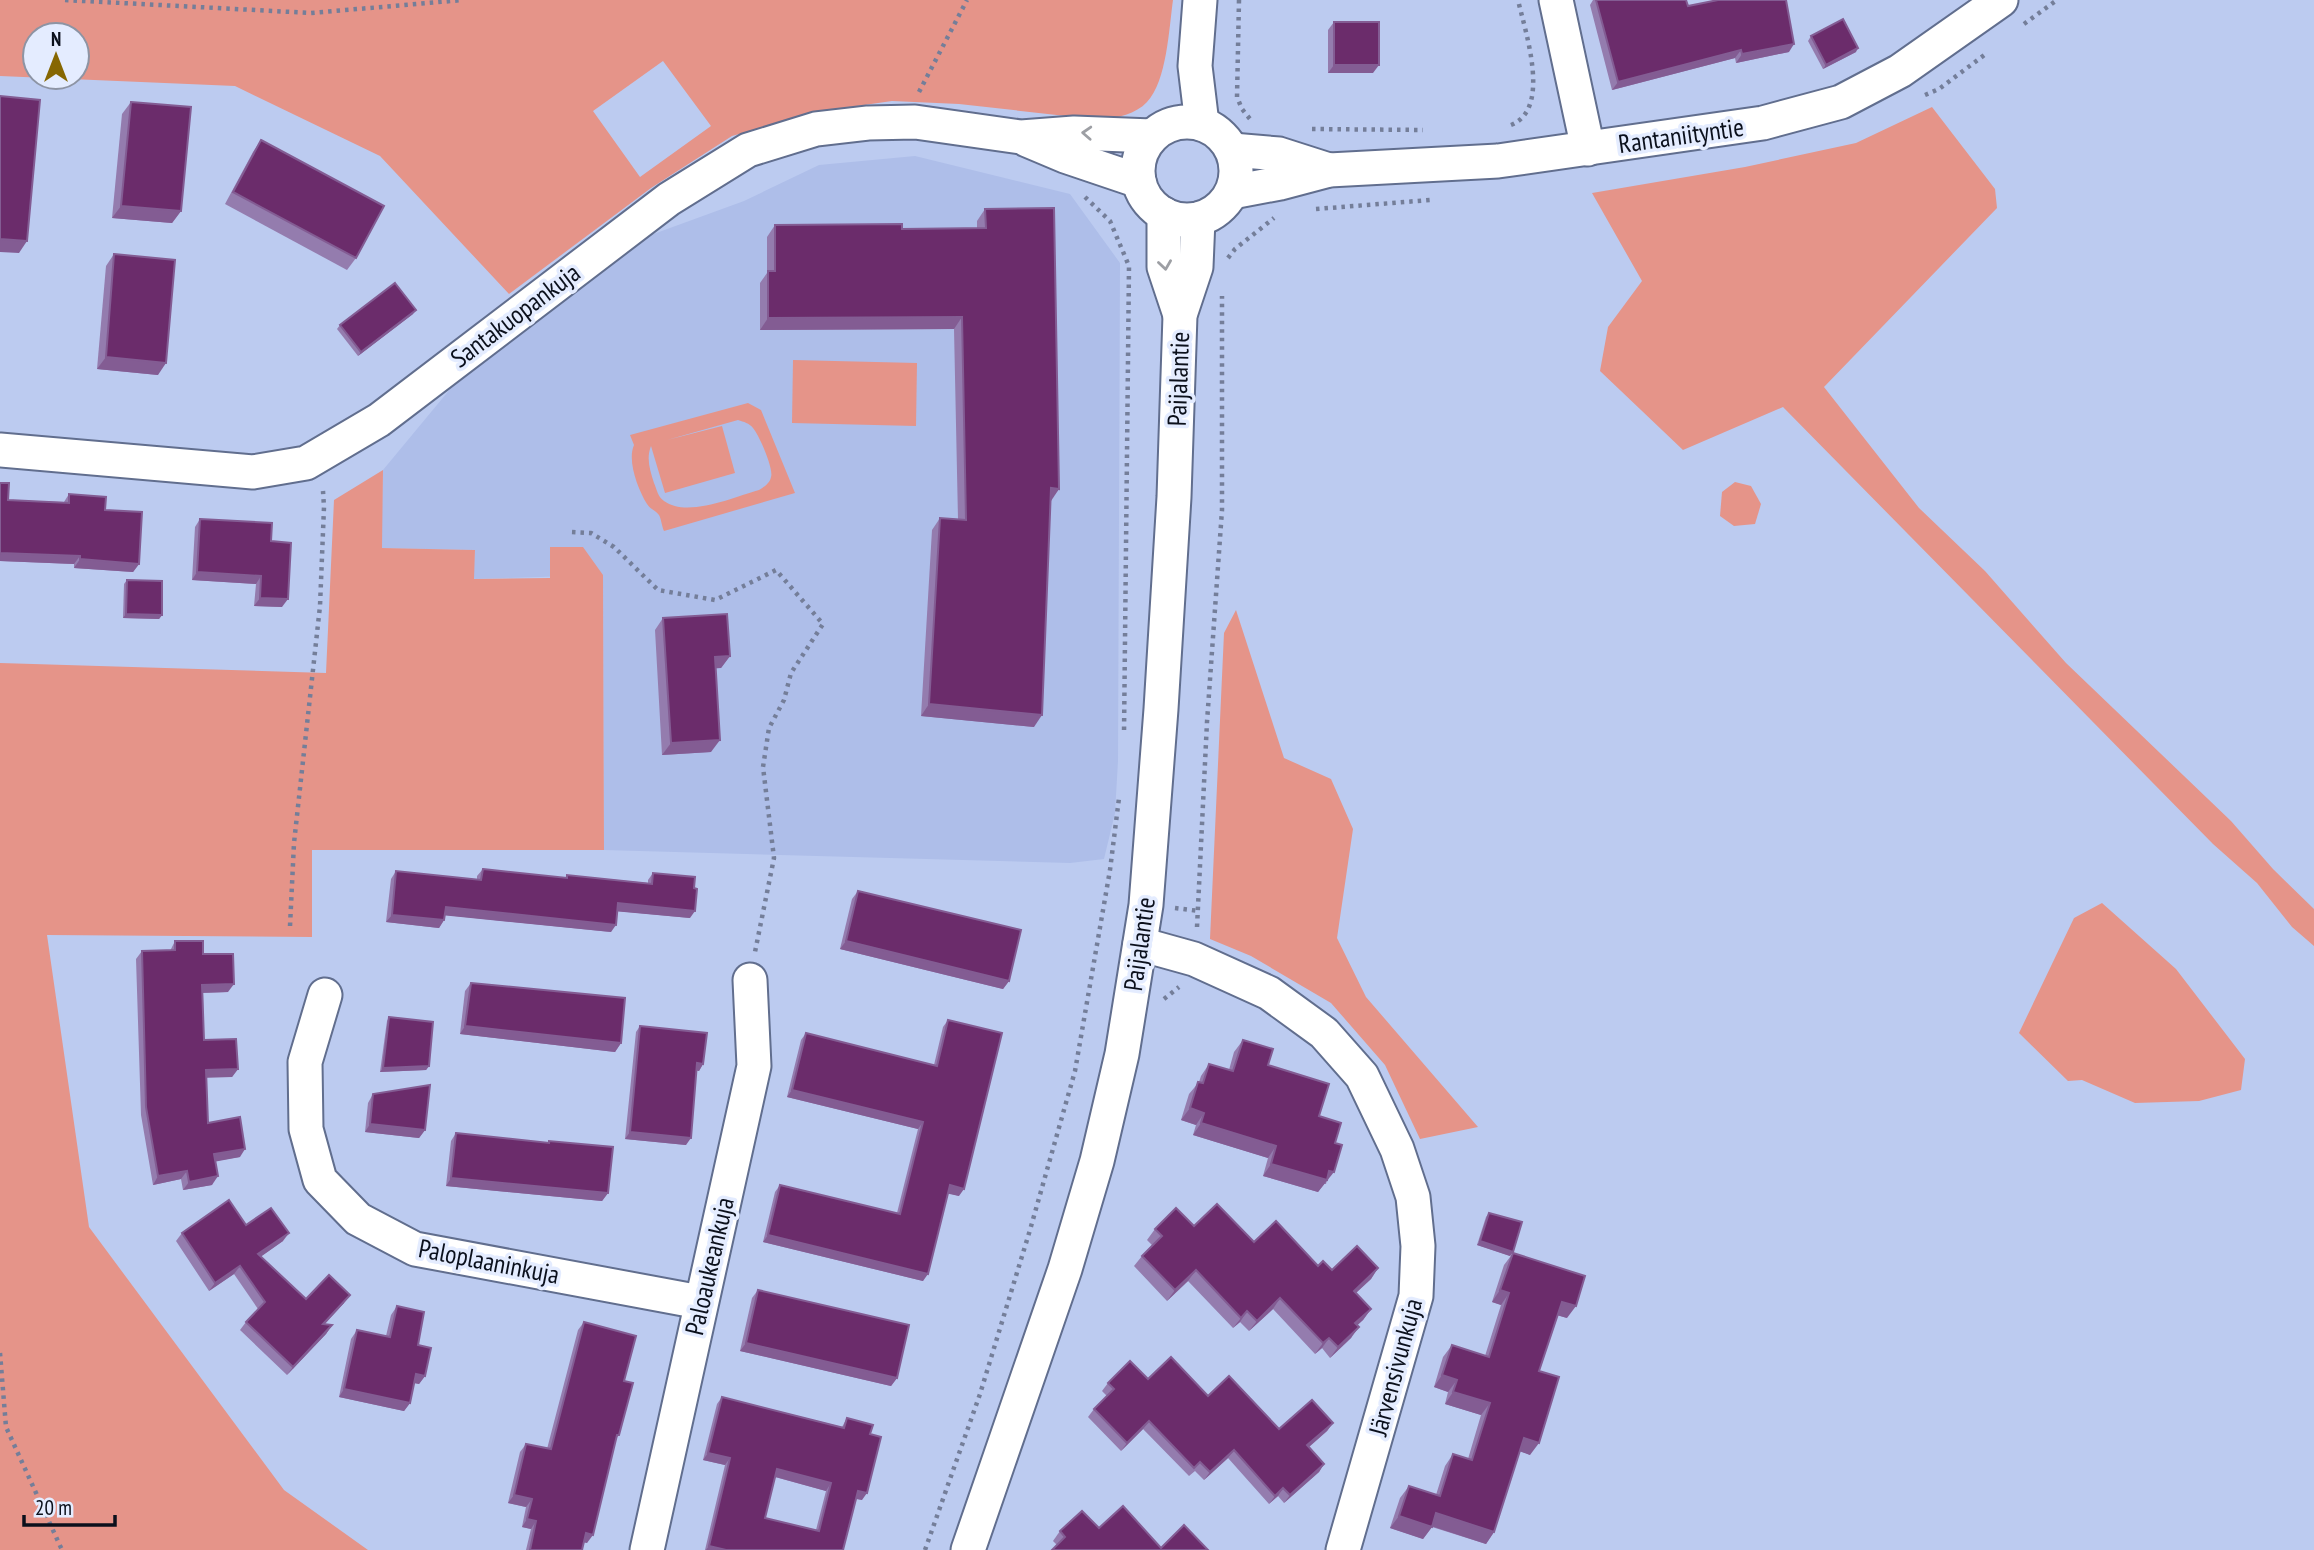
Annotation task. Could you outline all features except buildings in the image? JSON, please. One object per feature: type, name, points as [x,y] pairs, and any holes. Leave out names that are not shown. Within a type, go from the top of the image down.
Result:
[{"type":"street","points":[[1175,128],[1195,66],[1200,0]]},
{"type":"street","points":[[1556,0],[1588,149]]},
{"type":"street","name":"Rantaniityntie","points":[[1232,192],[1329,170],[1498,161],[1763,123],[1841,103],[1900,71],[2001,0]]},
{"type":"street","name":"Santakuopankuja","points":[[0,450],[253,472],[306,463],[379,420],[669,199],[748,150],[816,129],[868,123],[915,122],[1021,137],[1175,128]]},
{"type":"street","points":[[1175,128],[1214,130],[1232,150],[1236,163],[1236,178],[1232,192],[1217,209],[1198,219],[1174,218],[1164,214],[1144,194],[1139,181],[1143,150],[1175,128]]},
{"type":"street","name":"Santakuopankuja","points":[[1021,137],[1065,156],[1139,181]]},
{"type":"street","name":"Rantaniityntie","points":[[1232,150],[1279,154],[1329,170]]},
{"type":"street","name":"Paijalantie","points":[[1164,214],[1164,267],[1180,315]]},
{"type":"street","name":"Paijalantie","points":[[968,1550],[1065,1269],[1097,1161],[1122,1054],[1146,905],[1174,497],[1180,315],[1196,267],[1198,219]]},
{"type":"street","name":"Järvensivunkuja","points":[[1140,944],[1194,959],[1269,993],[1324,1033],[1362,1076],[1397,1149],[1413,1197],[1418,1246],[1416,1296],[1343,1550]]},
{"type":"street","name":"Paloaukeankuja","points":[[647,1550],[754,1066],[750,981]]},
{"type":"street","name":"Paloplaaninkuja","points":[[325,995],[305,1062],[306,1129],[320,1180],[358,1219],[415,1249],[700,1302]]},
{"type":"path","points":[[65,0],[311,13],[463,0]]},
{"type":"path","points":[[915,122],[918,93],[967,0]]},
{"type":"path","points":[[1239,0],[1237,97],[1242,109],[1254,121]]},
{"type":"path","points":[[1506,127],[1517,122],[1530,104],[1534,82],[1518,0]]},
{"type":"path","points":[[1304,129],[1426,130]]},
{"type":"path","points":[[1222,267],[1235,249],[1280,212],[1280,183]]},
{"type":"path","points":[[1083,195],[1110,221],[1129,266],[1124,736]]},
{"type":"path","points":[[1199,911],[1207,722],[1222,510],[1222,294]]},
{"type":"path","points":[[290,926],[294,843],[320,606],[324,507],[322,484]]},
{"type":"path","points":[[572,532],[591,533],[614,547],[658,590],[715,600],[776,570],[822,624],[791,673],[784,700],[769,728],[763,767],[775,858],[757,936],[750,981]]},
{"type":"path","points":[[925,1550],[980,1394],[1075,1070],[1110,870],[1120,789]]},
{"type":"path","points":[[0,1353],[6,1427],[62,1550]]},
{"type":"shaded area","points":[[0,0],[1173,0],[1166,54],[1159,81],[1147,102],[1132,112],[1102,120],[959,104],[892,101],[822,111],[732,136],[651,188],[509,294],[380,156],[235,86],[91,80],[91,21],[21,21],[21,77],[0,76]],"holes":[[[663,61],[711,126],[640,177],[593,111]]]},
{"type":"shaded area","points":[[1932,107],[1995,189],[1997,208],[1824,387],[1919,508],[1985,571],[2066,663],[2231,821],[2273,869],[2314,909],[2314,946],[2292,927],[2257,883],[2213,844],[1783,407],[1683,450],[1600,371],[1608,327],[1642,281],[1592,193],[1745,167],[1856,143]]},
{"type":"shaded area","points":[[915,156],[1070,194],[1120,263],[1118,761],[1115,813],[1104,859],[1070,863],[604,850],[603,575],[473,579],[475,550],[381,548],[383,470],[451,388],[648,236],[744,201],[819,165]]},
{"type":"shaded area","points":[[793,360],[917,363],[916,426],[792,423]]},
{"type":"shaded area","points":[[748,403],[761,410],[795,493],[664,531],[659,515],[647,504],[637,483],[632,459],[634,445],[630,435]],"holes":[[[738,420],[753,428],[759,437],[771,473],[766,485],[759,490],[698,507],[674,506],[662,499],[650,469],[651,446],[665,493],[735,473],[722,426],[667,440]]]},
{"type":"shaded area","points":[[383,470],[382,548],[475,550],[474,579],[550,578],[550,547],[583,547],[603,575],[604,850],[312,850],[312,937],[47,935],[89,1227],[284,1490],[368,1550],[0,1550],[0,663],[326,673],[334,500]]},
{"type":"shaded area","points":[[1735,482],[1751,486],[1761,504],[1755,524],[1734,526],[1720,516],[1722,492]]},
{"type":"shaded area","points":[[1236,610],[1284,758],[1331,779],[1353,829],[1337,938],[1366,997],[1478,1127],[1420,1139],[1385,1065],[1331,1003],[1251,956],[1210,939],[1224,633]]},
{"type":"shaded area","points":[[2102,903],[2176,969],[2245,1059],[2241,1090],[2199,1101],[2135,1103],[2082,1080],[2068,1081],[2019,1033],[2074,918]]}]
